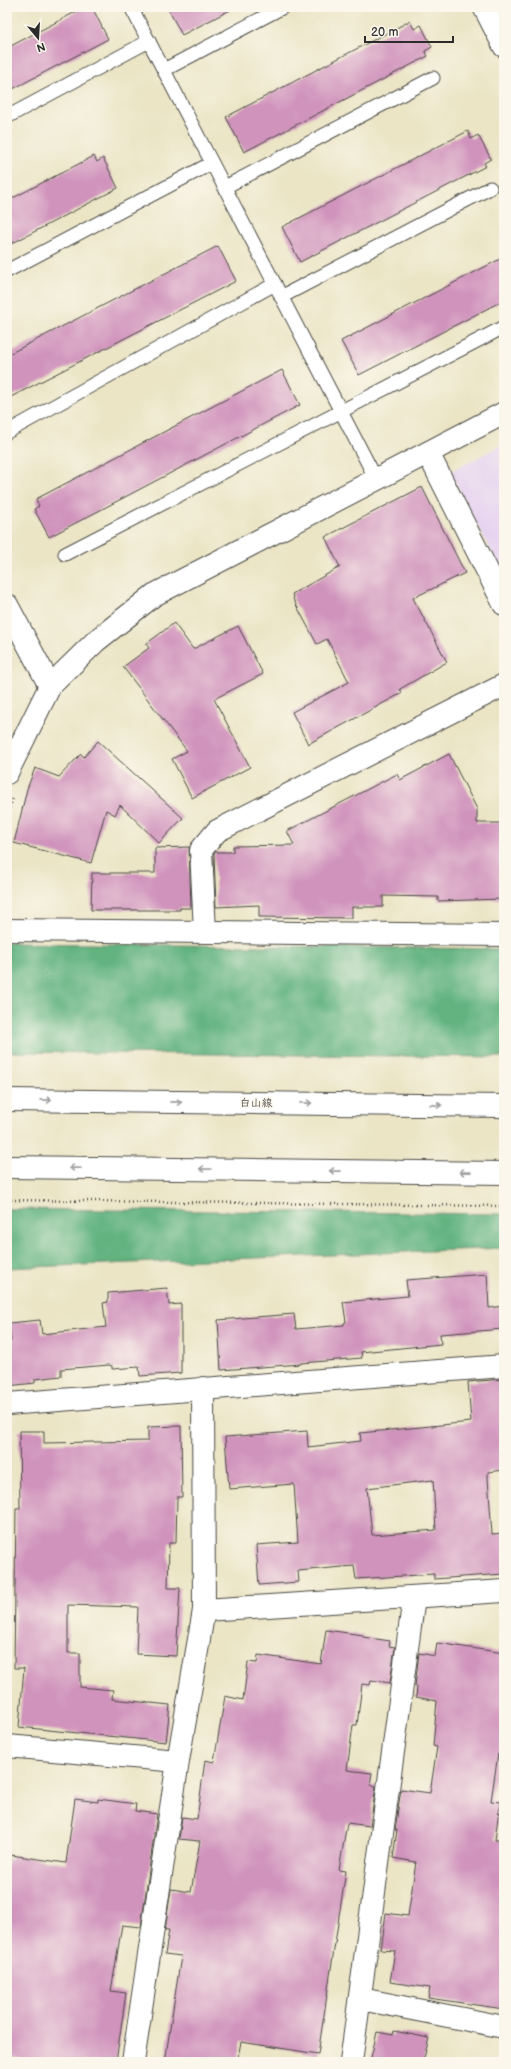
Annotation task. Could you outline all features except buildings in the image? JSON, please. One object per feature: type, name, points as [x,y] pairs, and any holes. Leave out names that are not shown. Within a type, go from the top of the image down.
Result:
[{"type":"street","points":[[484,7],[504,46]]},
{"type":"street","points":[[7,773],[50,686],[96,641],[154,594],[504,414]]},
{"type":"street","points":[[428,452],[504,604]]},
{"type":"street","points":[[7,605],[50,686]]},
{"type":"street","points":[[205,932],[201,850],[217,831],[504,685]]},
{"type":"street","points":[[7,930],[504,935]]},
{"type":"street","name":"白山線","points":[[7,1100],[504,1106]]},
{"type":"street","points":[[7,1167],[504,1173]]},
{"type":"street","points":[[7,1404],[504,1366]]},
{"type":"street","points":[[133,2062],[178,1761],[204,1610],[203,1388]]},
{"type":"street","points":[[204,1610],[504,1591]]},
{"type":"street","points":[[351,2062],[361,1999],[414,1597]]},
{"type":"street","points":[[7,1746],[178,1761]]},
{"type":"street","points":[[361,1999],[504,2028]]},
{"type":"lane","points":[[131,7],[376,479]]},
{"type":"lane","points":[[164,70],[283,7]]},
{"type":"lane","points":[[7,117],[149,41]]},
{"type":"lane","points":[[225,187],[433,78]]},
{"type":"lane","points":[[7,271],[212,163]]},
{"type":"lane","points":[[281,297],[490,188]]},
{"type":"lane","points":[[7,432],[275,284]]},
{"type":"lane","points":[[65,554],[504,327]]},
{"type":"path","points":[[7,815],[14,794]]},
{"type":"path","points":[[7,1200],[504,1206]]},
{"type":"shaded area","points":[[504,444],[504,576],[450,472]]},
{"type":"green space","points":[[7,943],[504,949],[504,1057],[7,1052]]},
{"type":"green space","points":[[7,1209],[504,1214],[504,1248],[7,1268]]}]
